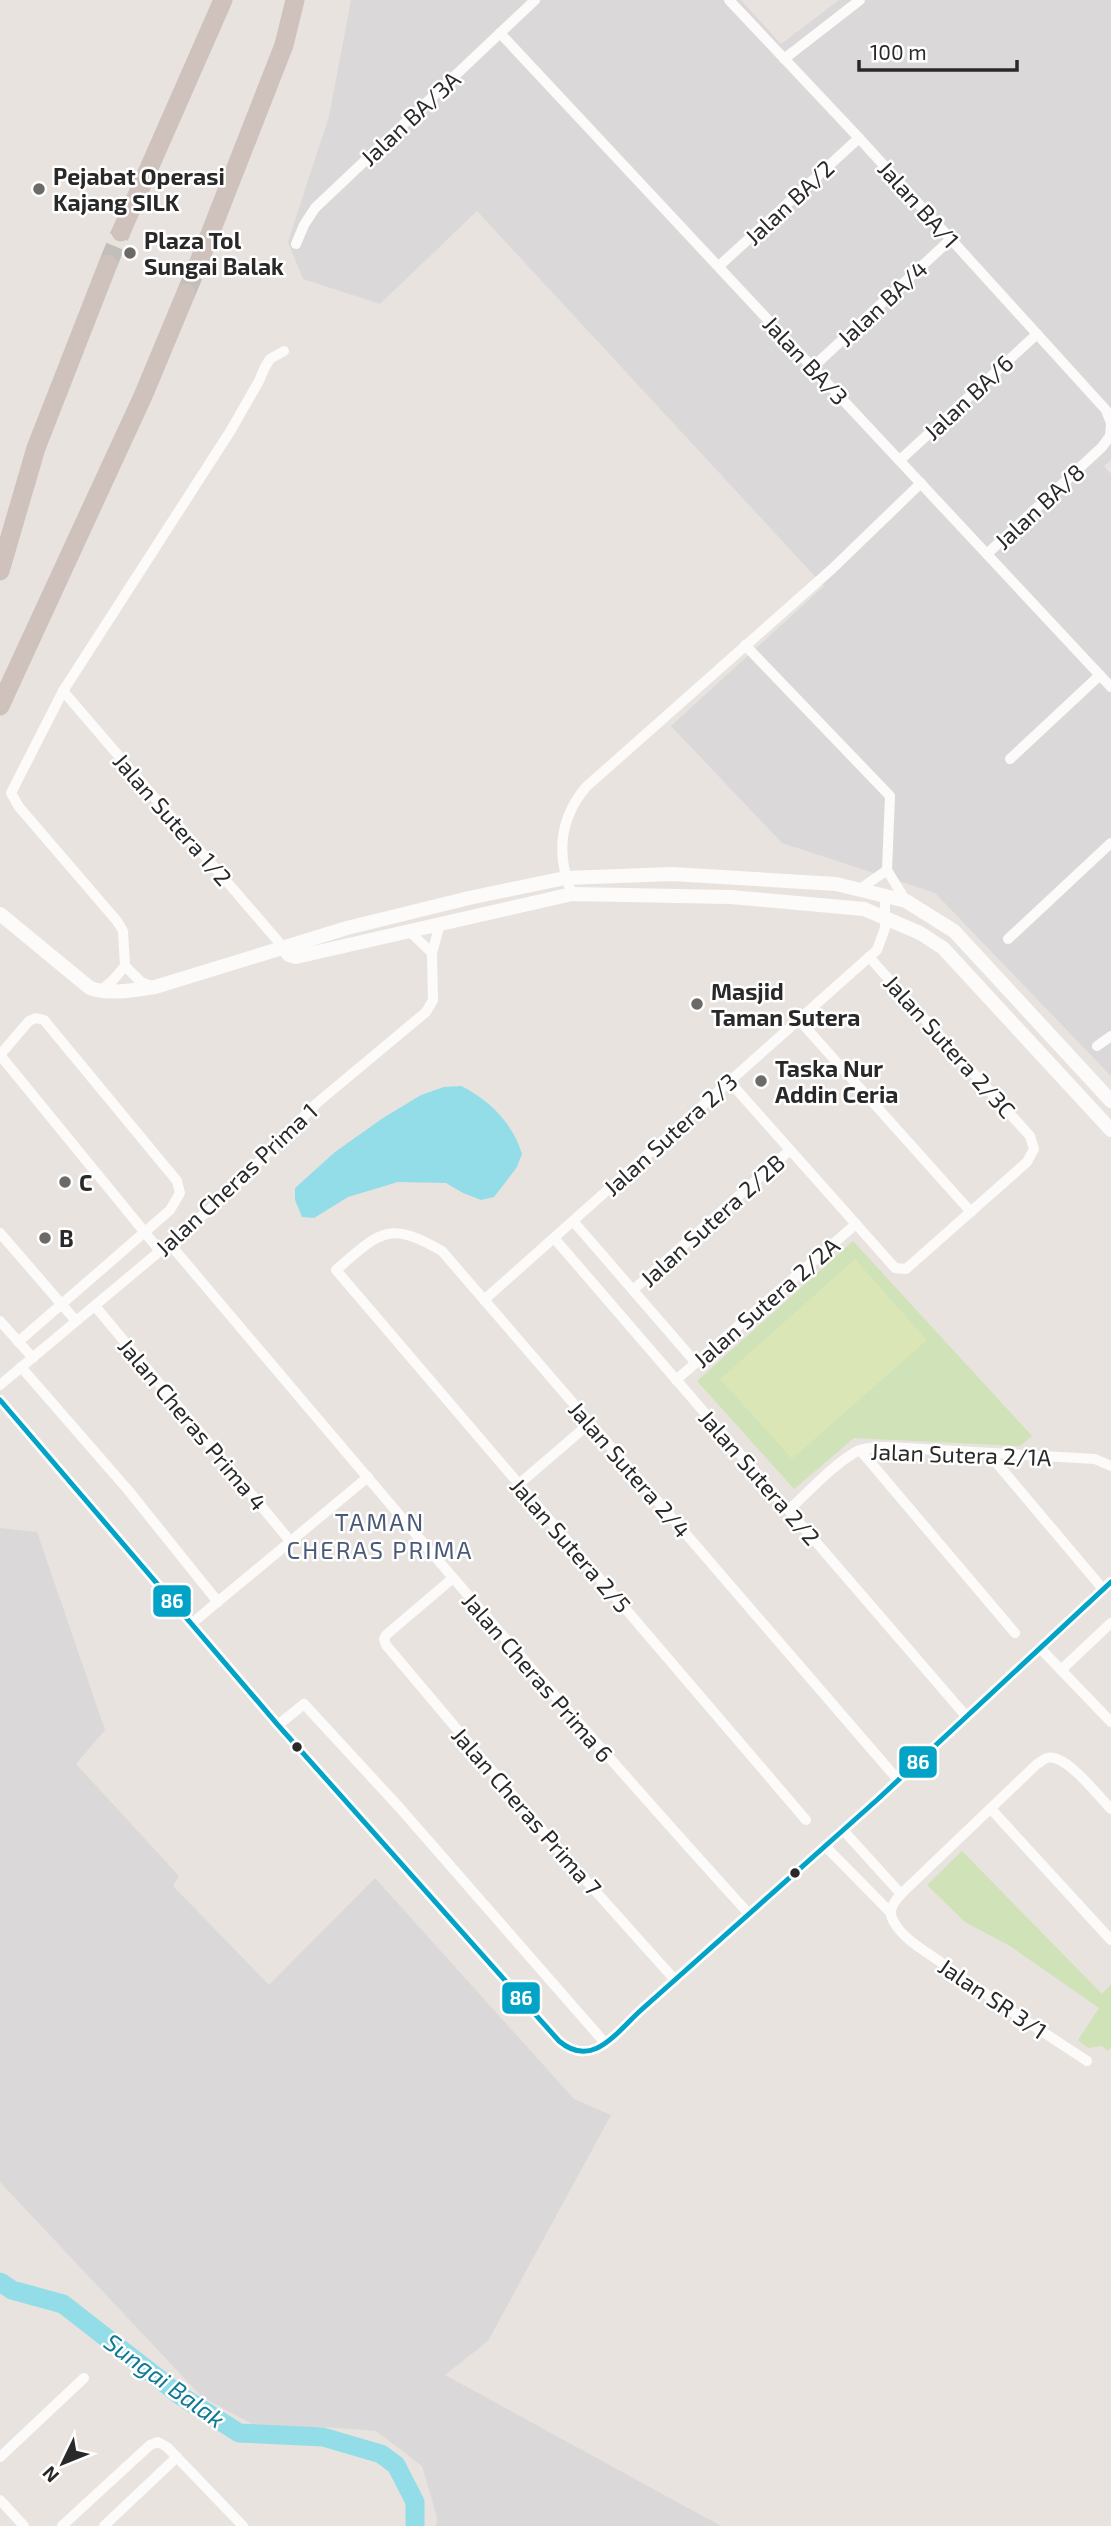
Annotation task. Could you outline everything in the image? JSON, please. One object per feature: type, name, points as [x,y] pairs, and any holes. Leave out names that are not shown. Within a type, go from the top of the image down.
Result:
[{"type":"highway","points":[[121,232],[223,0]]},
{"type":"highway","points":[[199,262],[284,44],[295,0]]},
{"type":"highway","points":[[0,572],[36,448],[108,264]]},
{"type":"highway","points":[[0,706],[143,396],[186,293]]},
{"type":"street","name":"Jalan BA/3A","points":[[296,244],[315,208],[535,0]]},
{"type":"street","name":"Jalan BA/1","points":[[729,0],[859,138],[1106,410]]},
{"type":"street","points":[[784,59],[860,0]]},
{"type":"street","name":"Jalan BA/3","points":[[500,33],[1111,687]]},
{"type":"street","name":"Jalan BA/2","points":[[719,266],[859,138]]},
{"type":"street","name":"Jalan BA/4","points":[[813,367],[951,239]]},
{"type":"street","name":"Jalan BA/6","points":[[900,460],[1037,334]]},
{"type":"street","points":[[155,987],[141,982],[125,966],[122,931],[117,921],[19,807],[11,793],[64,691],[231,430],[270,359],[284,351]]},
{"type":"street","name":"Jalan BA/8","points":[[987,554],[1102,447],[1111,436],[1111,423],[1106,410]]},
{"type":"street","points":[[572,894],[565,878],[562,835],[566,817],[574,801],[603,771],[832,569],[921,483]]},
{"type":"street","points":[[745,645],[890,796],[887,870],[906,901]]},
{"type":"street","points":[[1010,759],[1100,676]]},
{"type":"street","name":"Jalan Sutera 1/2","points":[[64,691],[283,947]]},
{"type":"street","points":[[1008,939],[1111,843]]},
{"type":"street","points":[[860,889],[887,870]]},
{"type":"street","points":[[0,914],[81,982],[99,991],[155,987],[347,928],[565,878],[671,874],[836,884],[906,901],[954,931],[1111,1101]]},
{"type":"street","points":[[283,947],[289,955],[296,957],[572,894],[773,900],[864,909],[920,933],[943,948],[1111,1130]]},
{"type":"street","name":"Jalan Sutera 2/3","points":[[484,1300],[869,957],[882,941],[885,895]]},
{"type":"street","name":"Jalan Cheras Prima 1","points":[[0,1385],[222,1199],[317,1103],[426,1012],[433,1000],[432,953],[440,924]]},
{"type":"street","points":[[409,931],[432,953]]},
{"type":"street","name":"Jalan Sutera 2/3C","points":[[869,957],[1030,1136],[1034,1149],[1027,1163],[971,1212]]},
{"type":"street","points":[[99,991],[125,966]]},
{"type":"street","points":[[18,1342],[143,1232],[170,1210],[180,1193],[177,1181],[44,1020],[36,1018],[29,1021],[0,1055],[143,1232],[160,1251]]},
{"type":"street","points":[[729,1081],[895,1268],[906,1269],[971,1212],[799,1020]]},
{"type":"street","points":[[1097,1046],[1111,1036]]},
{"type":"street","name":"Jalan Sutera 2/2B","points":[[633,1290],[790,1150]]},
{"type":"street","points":[[573,1221],[696,1363]]},
{"type":"street","name":"Jalan Sutera 2/2A","points":[[676,1380],[856,1224]]},
{"type":"street","name":"Jalan Sutera 2/4","points":[[336,1269],[370,1241],[385,1233],[401,1232],[442,1251],[898,1780]]},
{"type":"street","points":[[0,1233],[76,1321]]},
{"type":"street","name":"Jalan Sutera 2/2","points":[[554,1238],[966,1716]]},
{"type":"street","name":"Jalan Cheras Prima 6","points":[[169,1243],[453,1578],[638,1792],[749,1914]]},
{"type":"street","name":"Jalan Sutera 2/5","points":[[336,1269],[806,1820]]},
{"type":"street","name":"Jalan Cheras Prima 4","points":[[95,1306],[290,1542]]},
{"type":"street","points":[[0,1321],[33,1358]]},
{"type":"street","points":[[21,1367],[128,1490],[218,1602]]},
{"type":"street","points":[[0,1400],[278,1725],[559,2042],[570,2050],[582,2053],[593,2051],[605,2043],[898,1780],[1107,1586],[989,1454]]},
{"type":"street","points":[[519,1484],[590,1423]]},
{"type":"street","name":"Jalan Sutera 2/1A","points":[[789,1510],[860,1450],[888,1447],[1095,1459],[1111,1466]]},
{"type":"street","points":[[860,1450],[1016,1633]]},
{"type":"street","points":[[191,1624],[368,1477]]},
{"type":"street","name":"Jalan Cheras Prima 7","points":[[453,1578],[384,1639],[386,1645],[487,1766],[675,1980]]},
{"type":"street","points":[[1061,1670],[1111,1623]]},
{"type":"street","points":[[1040,1648],[1111,1721]]},
{"type":"street","points":[[278,1725],[304,1704],[399,1807],[605,2043]]},
{"type":"street","points":[[825,1846],[890,1912],[893,1903],[901,1894],[1037,1763],[1047,1758],[1068,1764],[1111,1809]]},
{"type":"street","points":[[991,1809],[1111,1940]]},
{"type":"street","points":[[843,1830],[901,1894]]},
{"type":"street","name":"Jalan SR 3/1","points":[[890,1912],[893,1922],[901,1932],[989,1998],[1087,2061]]},
{"type":"street","points":[[0,2457],[84,2378]]},
{"type":"street","points":[[62,2526],[150,2445],[158,2442],[167,2447],[243,2526]]},
{"type":"street","points":[[107,2525],[177,2457]]},
{"type":"street","points":[[0,2500],[24,2526]]},
{"type":"shaded area","points":[[351,0],[741,0],[781,44],[839,0],[1111,0],[1111,460],[1104,466],[1111,474],[1111,1076],[935,893],[782,843],[671,726],[824,586],[477,211],[380,304],[303,279],[288,242],[329,116]]},
{"type":"shaded area","points":[[0,1528],[37,1532],[105,1730],[76,1764],[179,1876],[173,1886],[269,1985],[375,1878],[574,2099],[611,2115],[488,2341],[445,2375],[721,2526],[436,2526],[437,2517],[422,2466],[376,2431],[325,2427],[258,2427],[202,2397],[0,2182]]},
{"type":"green space","points":[[853,1241],[1032,1436],[1020,1446],[854,1438],[794,1489],[697,1381]]},
{"type":"green space","points":[[855,1259],[927,1340],[792,1459],[720,1379]]},
{"type":"green space","points":[[962,1851],[1102,1994],[1111,1984],[1111,2047],[1108,2051],[1102,2046],[1088,2048],[1078,2040],[1099,2008],[1010,1946],[965,1922],[927,1885]]},
{"type":"water","points":[[461,1086],[482,1098],[499,1114],[513,1133],[522,1154],[517,1167],[494,1197],[481,1200],[446,1183],[398,1182],[348,1197],[314,1218],[302,1217],[295,1200],[295,1188],[335,1152],[421,1095],[444,1087]]},
{"type":"waterway","name":"Sungai Balak","points":[[0,2282],[12,2290],[63,2304],[181,2396],[239,2433],[323,2437],[381,2454],[396,2465],[415,2502],[415,2526]]},
{"type":"tunnel","points":[[108,264],[121,232]]},
{"type":"tunnel","points":[[186,293],[199,262]]},
{"type":"transit line","name":"86","points":[[0,1400],[278,1725],[559,2041],[571,2049],[582,2051],[593,2050],[612,2038],[878,1799],[1111,1582]]},
{"type":"place","name":"Pejabat Operasi Kajang SILK","points":[[39,189]]},
{"type":"place","name":"Plaza Tol Sungai Balak","points":[[130,253]]},
{"type":"place","name":"Masjid Taman Sutera","points":[[697,1004]]},
{"type":"place","name":"Taska Nur Addin Ceria","points":[[761,1081]]},
{"type":"place","name":"C","points":[[65,1182]]},
{"type":"place","name":"B","points":[[45,1238]]},
{"type":"district","name":"TAMAN CHERAS PRIMA","points":[[380,1535]]}]
